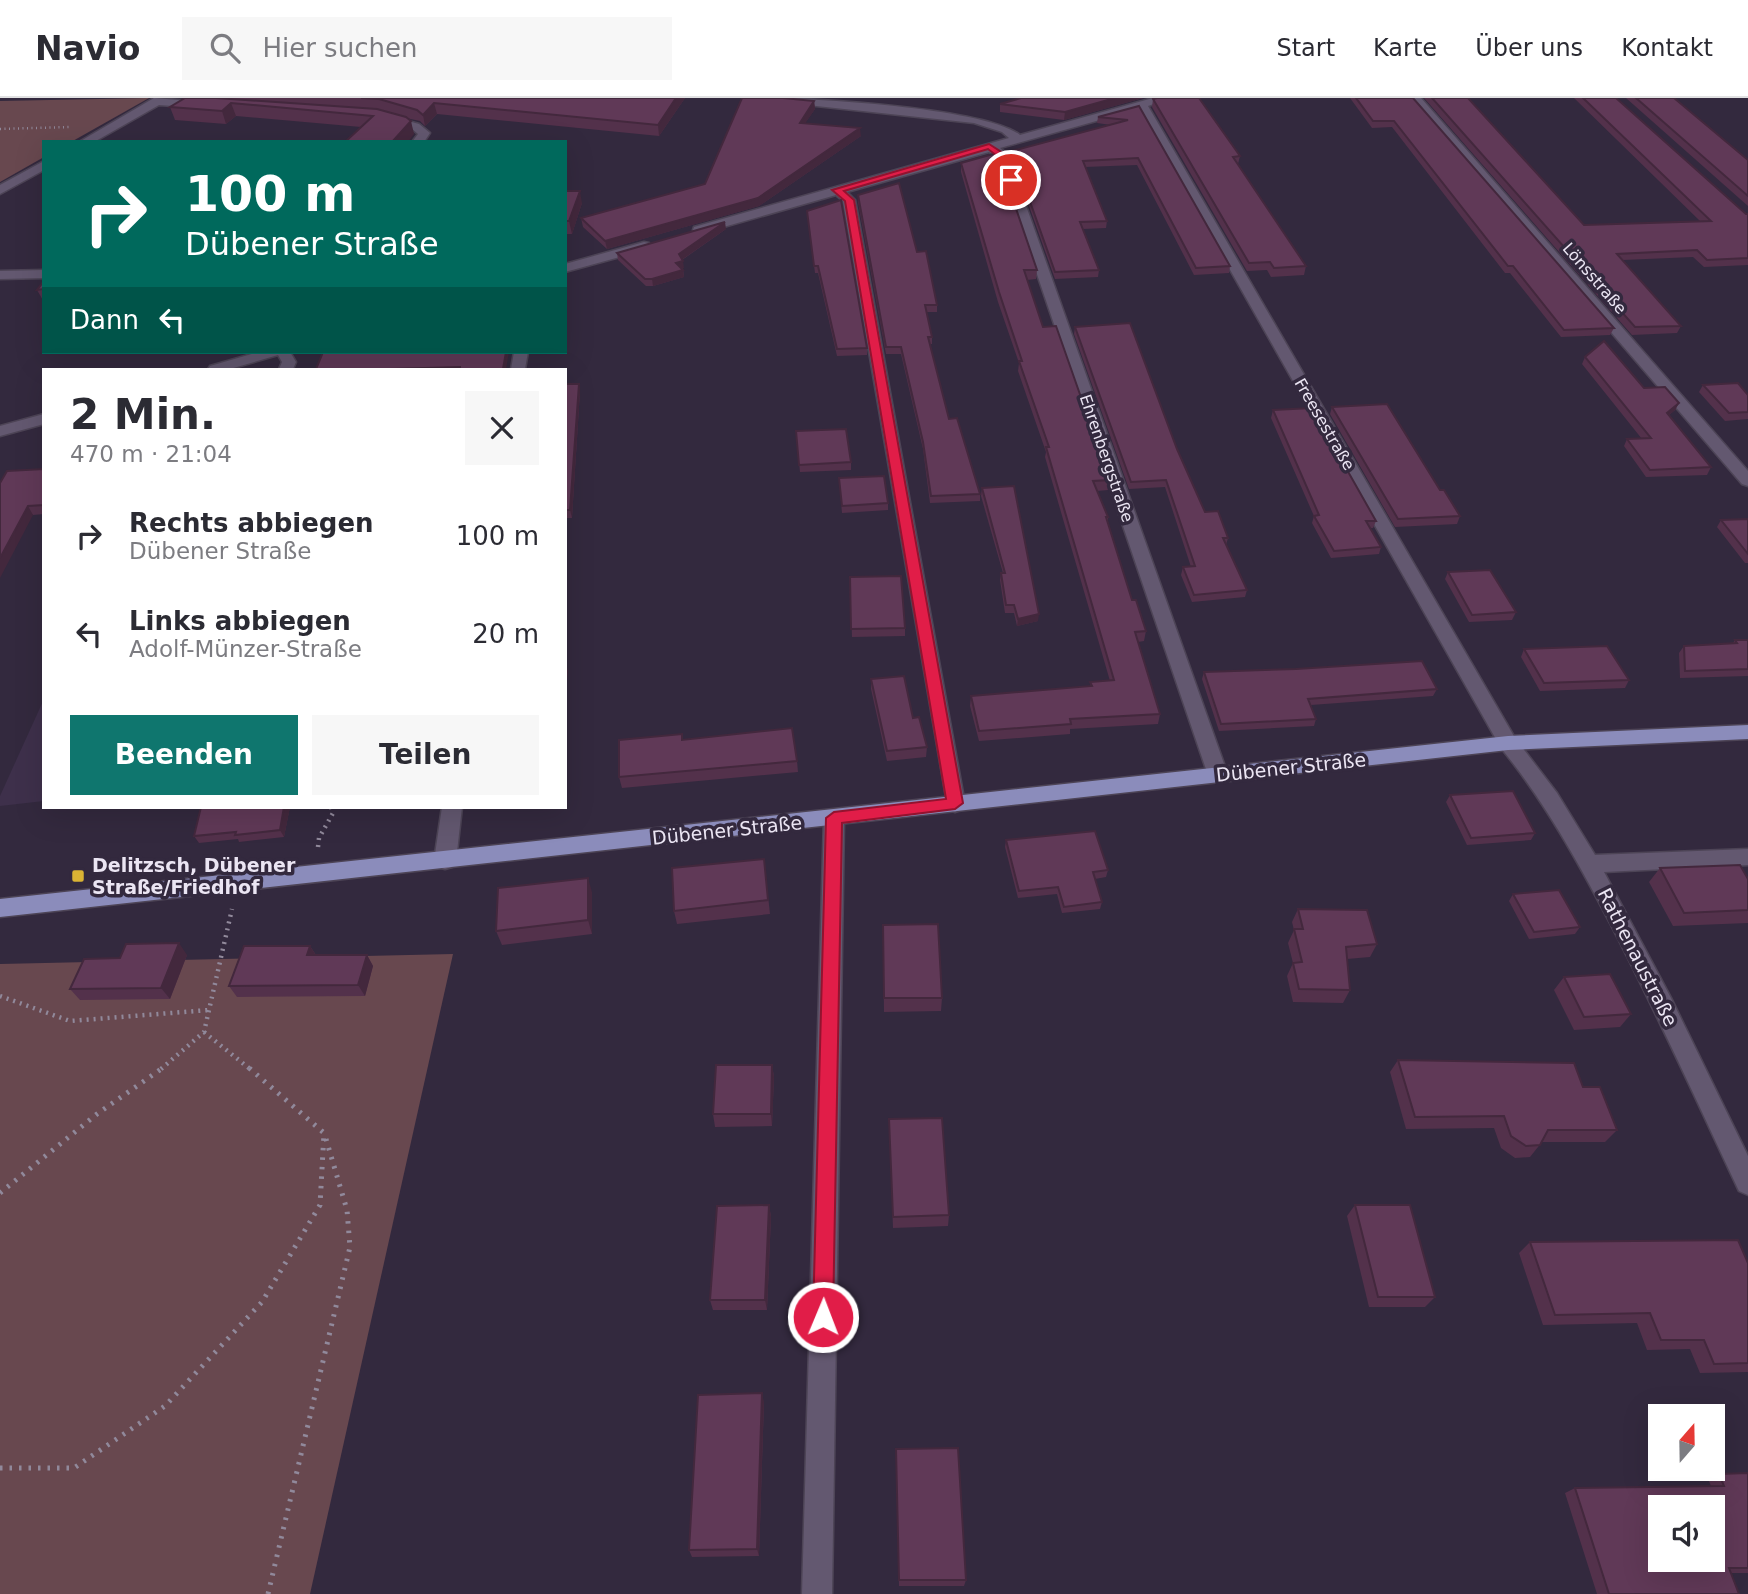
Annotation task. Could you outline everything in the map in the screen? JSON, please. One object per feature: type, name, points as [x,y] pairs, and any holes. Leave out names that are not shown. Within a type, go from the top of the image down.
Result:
[{"type":"main road","name":"Dübener Straße","points":[[0,908],[1507,743],[1748,732]]},
{"type":"street","points":[[770,98],[975,120],[1006,130],[1017,139]]},
{"type":"street","points":[[680,235],[1165,98]]},
{"type":"street","name":"Lönsstraße","points":[[1415,98],[1748,481]]},
{"type":"street","points":[[88,140],[159,99],[222,106]]},
{"type":"street","name":"Freesestraße","points":[[1142,105],[1507,743]]},
{"type":"street","points":[[368,116],[382,116],[415,126],[424,133],[419,140]]},
{"type":"street","name":"Ehrenbergstraße","points":[[989,146],[1002,155],[1218,775]]},
{"type":"street","points":[[0,190],[42,166]]},
{"type":"street","points":[[837,190],[849,200],[955,803]]},
{"type":"street","points":[[569,266],[654,243]]},
{"type":"street","points":[[0,275],[42,274]]},
{"type":"street","points":[[218,368],[267,354]]},
{"type":"street","points":[[0,431],[42,420]]},
{"type":"street","name":"Rathenaustraße","points":[[1507,743],[1534,772],[1590,864],[1648,972],[1748,1183]]},
{"type":"street","points":[[445,861],[452,809]]},
{"type":"street","points":[[817,1594],[834,818]]},
{"type":"street","points":[[1590,864],[1748,857]]},
{"type":"path","points":[[0,129],[109,128]]},
{"type":"path","points":[[313,873],[319,838],[334,813],[332,809]]},
{"type":"path","points":[[0,1193],[97,1114],[169,1063],[204,1032],[239,881]]},
{"type":"path","points":[[0,996],[70,1021],[209,1010]]},
{"type":"path","points":[[204,1032],[271,1085],[324,1133],[347,1210],[350,1247],[268,1594]]},
{"type":"path","points":[[0,1468],[74,1468],[164,1406],[262,1302],[320,1205],[324,1133]]},
{"type":"shaded area","points":[[149,98],[75,140],[42,140],[42,158],[0,182],[0,101]]},
{"type":"shaded area","points":[[42,703],[42,801],[0,806],[0,796]]},
{"type":"shaded area","points":[[453,954],[310,1594],[0,1594],[0,964]]},
{"type":"building","points":[[185,98],[216,98],[377,109],[406,117],[411,121],[394,140],[347,140],[373,116],[231,103],[222,111],[170,107]]},
{"type":"building","points":[[361,98],[676,98],[658,125],[434,103],[423,115],[417,110],[379,99]]},
{"type":"building","points":[[742,98],[814,101],[800,123],[860,128],[758,198],[605,241],[581,218],[705,184]]},
{"type":"building","points":[[1021,98],[1115,98],[1065,112],[1000,104]]},
{"type":"building","points":[[1199,98],[1240,156],[1233,157],[1306,266],[1274,268],[1270,262],[1249,263],[1153,99]]},
{"type":"building","points":[[1356,98],[1413,98],[1614,328],[1564,330],[1513,266],[1508,266],[1394,121],[1373,121]]},
{"type":"building","points":[[1432,98],[1468,98],[1584,225],[1711,221],[1583,98],[1616,98],[1748,214],[1748,258],[1707,260],[1697,250],[1617,254],[1681,326],[1635,327]]},
{"type":"building","points":[[1636,98],[1674,98],[1748,160],[1748,196]]},
{"type":"building","points":[[1139,106],[1230,266],[1196,268],[1138,158],[1083,161],[1107,221],[1080,222],[1099,270],[1055,272],[1012,151],[1128,120],[1098,117]]},
{"type":"building","points":[[997,153],[1037,270],[1024,270],[1043,327],[1056,326],[1110,480],[1093,481],[1108,517],[1132,600],[1136,600],[1146,631],[1135,632],[1160,714],[1070,719],[1071,724],[979,731],[971,696],[1092,686],[1090,682],[1114,680],[1046,447],[1049,447],[1019,361],[1022,361],[961,163]]},
{"type":"building","points":[[899,183],[917,252],[926,251],[937,305],[925,305],[932,337],[928,337],[949,419],[957,418],[980,494],[931,496],[923,442],[901,347],[886,347],[858,195]]},
{"type":"building","points":[[567,191],[580,191],[569,221]]},
{"type":"building","points":[[841,200],[867,348],[837,349],[818,266],[814,266],[807,211]]},
{"type":"building","points":[[725,222],[679,254],[683,261],[676,263],[683,270],[652,279],[645,279],[617,253]]},
{"type":"building","points":[[1130,323],[1177,449],[1205,512],[1218,511],[1228,538],[1223,538],[1247,590],[1194,595],[1183,567],[1195,566],[1166,480],[1131,482],[1075,327]]},
{"type":"building","points":[[1604,341],[1644,388],[1665,387],[1679,403],[1667,413],[1711,467],[1650,470],[1627,439],[1651,438],[1585,357]]},
{"type":"building","points":[[322,354],[506,354],[503,368],[316,368]]},
{"type":"building","points":[[1738,383],[1748,395],[1748,412],[1729,413],[1703,385]]},
{"type":"building","points":[[567,384],[579,384],[570,510],[567,510]]},
{"type":"building","points":[[1387,404],[1440,490],[1444,490],[1460,516],[1398,519],[1332,407]]},
{"type":"building","points":[[1312,408],[1376,521],[1366,521],[1381,547],[1334,551],[1314,516],[1319,515],[1273,410]]},
{"type":"building","points":[[846,429],[851,462],[799,465],[796,431]]},
{"type":"building","points":[[42,469],[42,505],[28,506],[0,558],[0,483],[7,471]]},
{"type":"building","points":[[884,476],[888,503],[842,506],[839,478]]},
{"type":"building","points":[[1014,486],[1039,614],[1018,619],[1014,605],[1006,605],[1001,573],[1005,573],[982,488]]},
{"type":"building","points":[[1748,519],[1748,554],[1721,520]]},
{"type":"building","points":[[1490,570],[1516,612],[1472,615],[1448,572]]},
{"type":"building","points":[[901,576],[905,628],[851,629],[850,577]]},
{"type":"building","points":[[1735,640],[1748,640],[1748,669],[1685,671],[1684,646],[1737,643]]},
{"type":"building","points":[[1607,646],[1629,680],[1544,683],[1524,649]]},
{"type":"building","points":[[1422,661],[1437,689],[1308,699],[1316,719],[1221,724],[1204,672],[1296,669]]},
{"type":"building","points":[[904,676],[913,718],[919,717],[927,747],[887,751],[871,679]]},
{"type":"building","points":[[792,728],[797,761],[619,777],[619,740],[682,734],[682,740]]},
{"type":"building","points":[[1513,791],[1535,833],[1471,838],[1450,795]]},
{"type":"building","points":[[201,809],[284,809],[280,830],[194,836]]},
{"type":"building","points":[[1095,831],[1108,870],[1093,872],[1102,902],[1064,907],[1058,887],[1019,891],[1006,840]]},
{"type":"building","points":[[764,859],[768,900],[674,911],[672,868]]},
{"type":"building","points":[[1740,865],[1748,879],[1748,910],[1684,913],[1660,868]]},
{"type":"building","points":[[588,878],[588,920],[496,931],[498,888]]},
{"type":"building","points":[[1559,890],[1580,927],[1534,932],[1513,894]]},
{"type":"building","points":[[1298,909],[1367,910],[1377,944],[1346,947],[1350,990],[1299,989],[1293,963],[1302,962],[1294,929],[1303,929]]},
{"type":"building","points":[[938,924],[942,998],[884,998],[883,925]]},
{"type":"building","points":[[179,943],[161,988],[70,989],[84,959],[120,958],[126,944]]},
{"type":"building","points":[[244,946],[310,946],[307,955],[367,955],[358,985],[229,986]]},
{"type":"building","points":[[1610,974],[1631,1014],[1584,1017],[1564,977]]},
{"type":"building","points":[[1398,1060],[1574,1063],[1583,1087],[1600,1087],[1617,1130],[1548,1130],[1540,1145],[1526,1146],[1511,1136],[1504,1116],[1415,1117]]},
{"type":"building","points":[[716,1065],[772,1065],[771,1114],[713,1114]]},
{"type":"building","points":[[942,1118],[949,1215],[893,1217],[889,1119]]},
{"type":"building","points":[[769,1205],[765,1300],[710,1300],[717,1206]]},
{"type":"building","points":[[1355,1205],[1410,1205],[1435,1297],[1378,1297]]},
{"type":"building","points":[[1738,1240],[1748,1263],[1748,1363],[1714,1364],[1704,1340],[1661,1340],[1650,1313],[1555,1315],[1530,1242]]},
{"type":"building","points":[[762,1393],[757,1549],[689,1550],[698,1395]]},
{"type":"building","points":[[958,1448],[966,1580],[899,1580],[896,1449]]},
{"type":"building","points":[[1748,1473],[1748,1568],[1729,1568],[1739,1594],[1609,1594],[1575,1488],[1724,1486],[1722,1481],[1726,1480],[1726,1474]]},
{"type":"place","name":"Delitzsch, Dübener Straße/Friedhof","points":[[78,876]]},
{"type":"route","points":[[823,1317],[834,818],[955,803],[849,200],[837,190],[989,146],[1002,155],[1011,180]]}]
